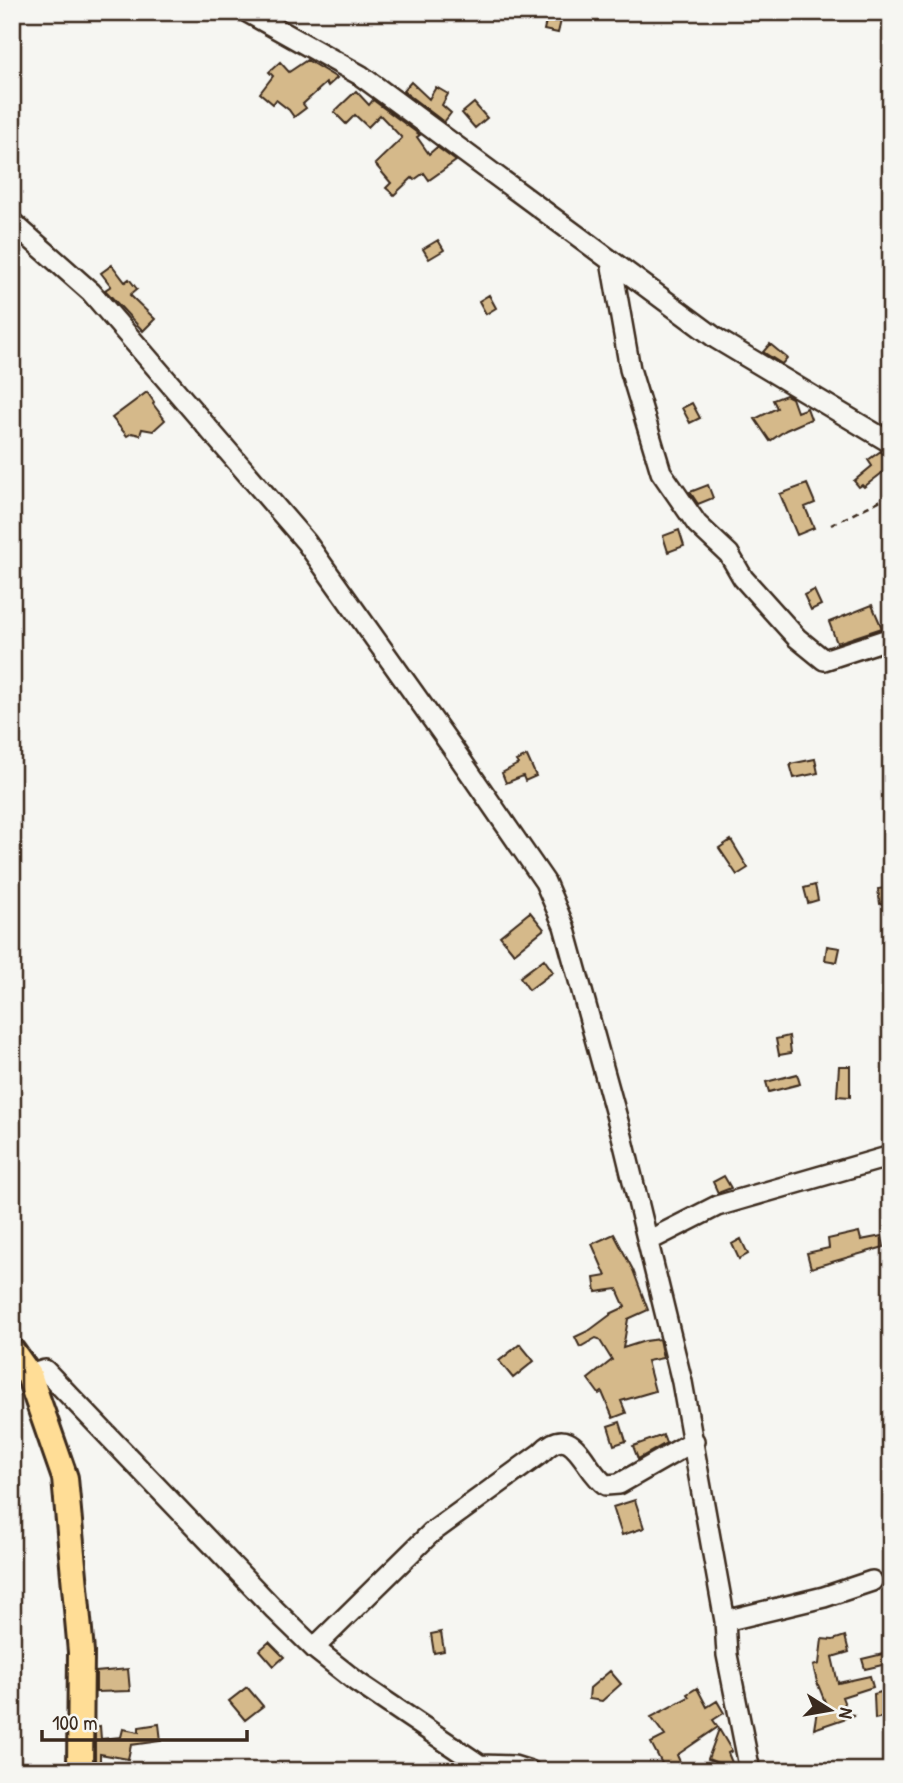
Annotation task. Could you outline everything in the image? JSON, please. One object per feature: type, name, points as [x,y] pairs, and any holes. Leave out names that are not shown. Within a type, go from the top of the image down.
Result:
[{"type":"main road","points":[[12,1351],[29,1375],[65,1478],[81,1652],[80,1771]]},
{"type":"street","points":[[247,12],[360,75],[717,339],[891,443]]},
{"type":"street","points":[[12,222],[91,292],[306,542],[545,882],[564,926],[648,1241],[694,1441],[725,1620],[727,1656],[751,1771]]},
{"type":"street","points":[[611,261],[630,369],[661,472],[697,524],[729,554],[743,578],[797,638],[824,660],[891,638]]},
{"type":"street","points":[[648,1241],[717,1206],[891,1156]]},
{"type":"street","points":[[29,1375],[45,1370],[274,1609],[314,1648],[357,1682],[480,1765],[514,1766],[530,1771]]},
{"type":"street","points":[[314,1648],[431,1533],[549,1444],[561,1440],[572,1444],[597,1479],[606,1485],[619,1483],[694,1441]]},
{"type":"street","points":[[725,1620],[824,1597],[872,1581]]},
{"type":"path","points":[[831,525],[891,495]]},
{"type":"building","points":[[548,12],[563,12],[558,33],[544,30]]},
{"type":"building","points":[[307,60],[337,78],[328,86],[326,83],[303,104],[306,108],[294,117],[276,100],[273,104],[260,93],[273,76],[269,72],[280,62],[289,72]]},
{"type":"building","points":[[411,82],[429,99],[436,87],[448,94],[442,105],[451,113],[444,122],[403,91]]},
{"type":"building","points":[[356,91],[369,105],[373,100],[420,135],[417,137],[429,154],[437,147],[456,161],[429,180],[424,173],[414,180],[412,178],[394,195],[386,188],[391,183],[375,164],[402,138],[380,115],[368,127],[355,115],[346,124],[334,112]]},
{"type":"building","points":[[474,103],[487,118],[475,128],[462,113]]},
{"type":"building","points":[[438,240],[444,250],[429,259],[423,249]]},
{"type":"building","points":[[112,265],[125,282],[129,279],[137,289],[130,295],[155,319],[143,331],[105,290],[111,286],[101,273]]},
{"type":"building","points":[[489,295],[496,308],[486,314],[479,301]]},
{"type":"building","points":[[770,344],[787,358],[782,364],[763,352]]},
{"type":"building","points":[[147,392],[165,420],[153,431],[142,429],[140,435],[132,433],[127,436],[112,418]]},
{"type":"building","points":[[786,395],[792,398],[797,412],[807,408],[811,419],[786,430],[770,441],[755,419],[777,408],[773,400]]},
{"type":"building","points":[[692,403],[700,418],[690,423],[682,408]]},
{"type":"building","points":[[881,451],[891,466],[864,487],[859,487],[854,481],[872,466],[868,460]]},
{"type":"building","points":[[807,484],[815,503],[805,507],[814,528],[797,535],[780,494]]},
{"type":"building","points":[[708,485],[713,498],[698,504],[690,492]]},
{"type":"building","points":[[679,530],[684,546],[668,552],[663,536]]},
{"type":"building","points":[[814,590],[821,605],[811,610],[804,595]]},
{"type":"building","points":[[872,605],[882,628],[837,643],[829,622]]},
{"type":"building","points":[[527,756],[536,776],[525,781],[523,776],[506,783],[502,773]]},
{"type":"building","points":[[815,759],[818,773],[794,778],[790,764]]},
{"type":"building","points":[[731,840],[748,868],[737,875],[719,848]]},
{"type":"building","points":[[815,885],[818,900],[808,903],[804,888]]},
{"type":"building","points":[[891,887],[891,903],[880,904],[878,889]]},
{"type":"building","points":[[530,912],[544,929],[514,953],[500,936]]},
{"type":"building","points":[[827,946],[840,948],[837,962],[825,960]]},
{"type":"building","points":[[544,959],[553,972],[529,990],[520,977]]},
{"type":"building","points":[[789,1036],[791,1053],[779,1055],[776,1039]]},
{"type":"building","points":[[839,1066],[850,1066],[850,1097],[837,1096]]},
{"type":"building","points":[[797,1074],[800,1084],[769,1092],[766,1082]]},
{"type":"building","points":[[724,1176],[731,1188],[718,1193],[713,1182]]},
{"type":"building","points":[[859,1232],[861,1240],[882,1236],[884,1247],[811,1268],[807,1253],[829,1248],[828,1239]]},
{"type":"building","points":[[614,1234],[633,1270],[648,1310],[628,1319],[623,1348],[659,1339],[663,1358],[647,1361],[655,1391],[621,1401],[626,1413],[613,1418],[602,1392],[599,1394],[588,1379],[612,1360],[599,1339],[580,1347],[575,1337],[625,1307],[617,1289],[596,1292],[594,1278],[606,1276],[592,1244]]},
{"type":"building","points":[[741,1239],[748,1254],[739,1259],[732,1244]]},
{"type":"building","points":[[520,1344],[534,1361],[513,1378],[499,1361]]},
{"type":"building","points":[[620,1422],[626,1441],[614,1445],[608,1426]]},
{"type":"building","points":[[663,1435],[666,1443],[638,1459],[633,1446]]},
{"type":"building","points":[[635,1500],[644,1528],[622,1535],[613,1507]]},
{"type":"building","points":[[441,1632],[444,1651],[434,1653],[431,1634]]},
{"type":"building","points":[[845,1636],[849,1652],[832,1657],[838,1683],[870,1676],[873,1687],[842,1697],[847,1710],[838,1713],[855,1715],[814,1729],[817,1710],[829,1712],[813,1666],[819,1664],[822,1639],[833,1640]]},
{"type":"building","points":[[269,1642],[284,1657],[274,1666],[260,1650]]},
{"type":"building","points":[[891,1652],[891,1663],[865,1669],[862,1659]]},
{"type":"building","points":[[128,1669],[130,1691],[96,1692],[96,1672]]},
{"type":"building","points":[[610,1671],[621,1684],[602,1701],[589,1699],[590,1688]]},
{"type":"building","points":[[247,1687],[263,1706],[245,1720],[229,1701]]},
{"type":"building","points":[[697,1688],[707,1707],[717,1701],[724,1713],[713,1720],[718,1727],[677,1755],[684,1771],[666,1771],[651,1743],[665,1736],[651,1717],[689,1697],[687,1694]]},
{"type":"building","points":[[891,1689],[891,1715],[875,1719],[874,1694]]},
{"type":"building","points":[[159,1724],[161,1741],[131,1745],[128,1759],[100,1754],[100,1769],[95,1769],[95,1727],[100,1726],[101,1739],[121,1737],[123,1729],[139,1732],[139,1727]]},
{"type":"building","points":[[719,1729],[732,1751],[728,1753],[735,1770],[708,1759]]}]
